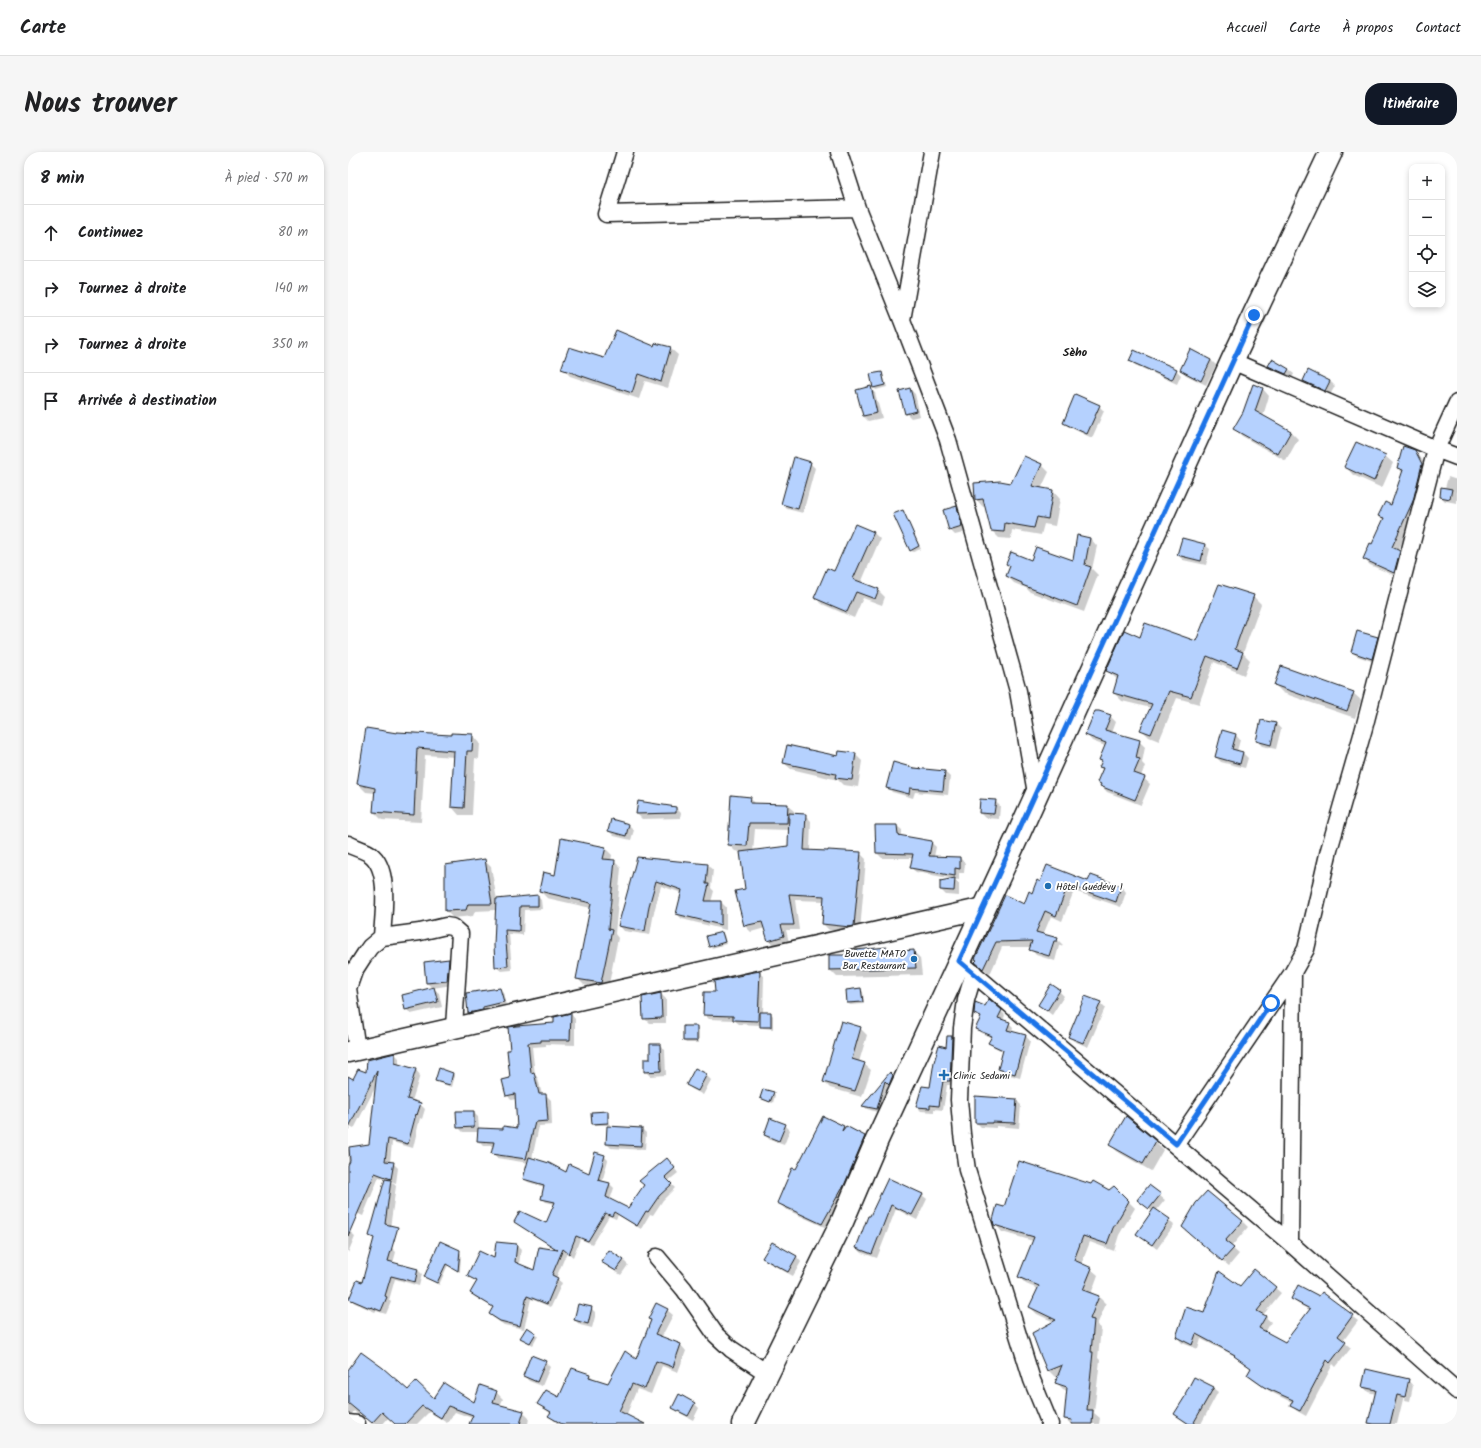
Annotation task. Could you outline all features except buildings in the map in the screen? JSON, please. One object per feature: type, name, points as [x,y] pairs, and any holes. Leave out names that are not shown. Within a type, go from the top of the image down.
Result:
[{"type":"main road","points":[[743,1424],[842,1222],[877,1140],[967,967],[984,908],[1232,361],[1331,152]]},
{"type":"street","points":[[625,152],[606,214],[857,208]]},
{"type":"street","points":[[839,152],[857,208],[902,320],[950,448],[1018,692],[1036,793]]},
{"type":"street","points":[[902,320],[932,152]]},
{"type":"street","points":[[1232,361],[1457,457]]},
{"type":"street","points":[[1176,1144],[1293,972],[1306,949],[1329,850],[1364,728],[1436,449],[1457,403]]},
{"type":"street","points":[[348,844],[370,854],[379,864],[383,874],[382,937]]},
{"type":"street","points":[[454,1027],[460,940],[460,934],[456,929],[446,926],[382,937],[370,947],[354,971],[348,988],[352,1051],[984,908]]},
{"type":"street","points":[[967,967],[1290,1242],[1457,1391]]},
{"type":"street","points":[[967,967],[966,1000],[962,1028],[959,1100],[967,1170],[1028,1366],[1050,1424]]},
{"type":"street","points":[[1290,1242],[1293,972]]},
{"type":"street","points":[[657,1257],[684,1289],[716,1335],[731,1349],[767,1373]]},
{"type":"street","points":[[348,1422],[357,1424]]},
{"type":"place","name":"Hôtel Guédévy 1","points":[[1048,886]]},
{"type":"place","name":"Buvette MATO Bar Restaurant","points":[[914,959]]},
{"type":"place","name":"Clinic Sedami","points":[[944,1075]]},
{"type":"district","name":"Sèho","points":[[1075,352]]},
{"type":"route","points":[[1254,315],[959,961],[1176,1144],[1271,1003]]}]
